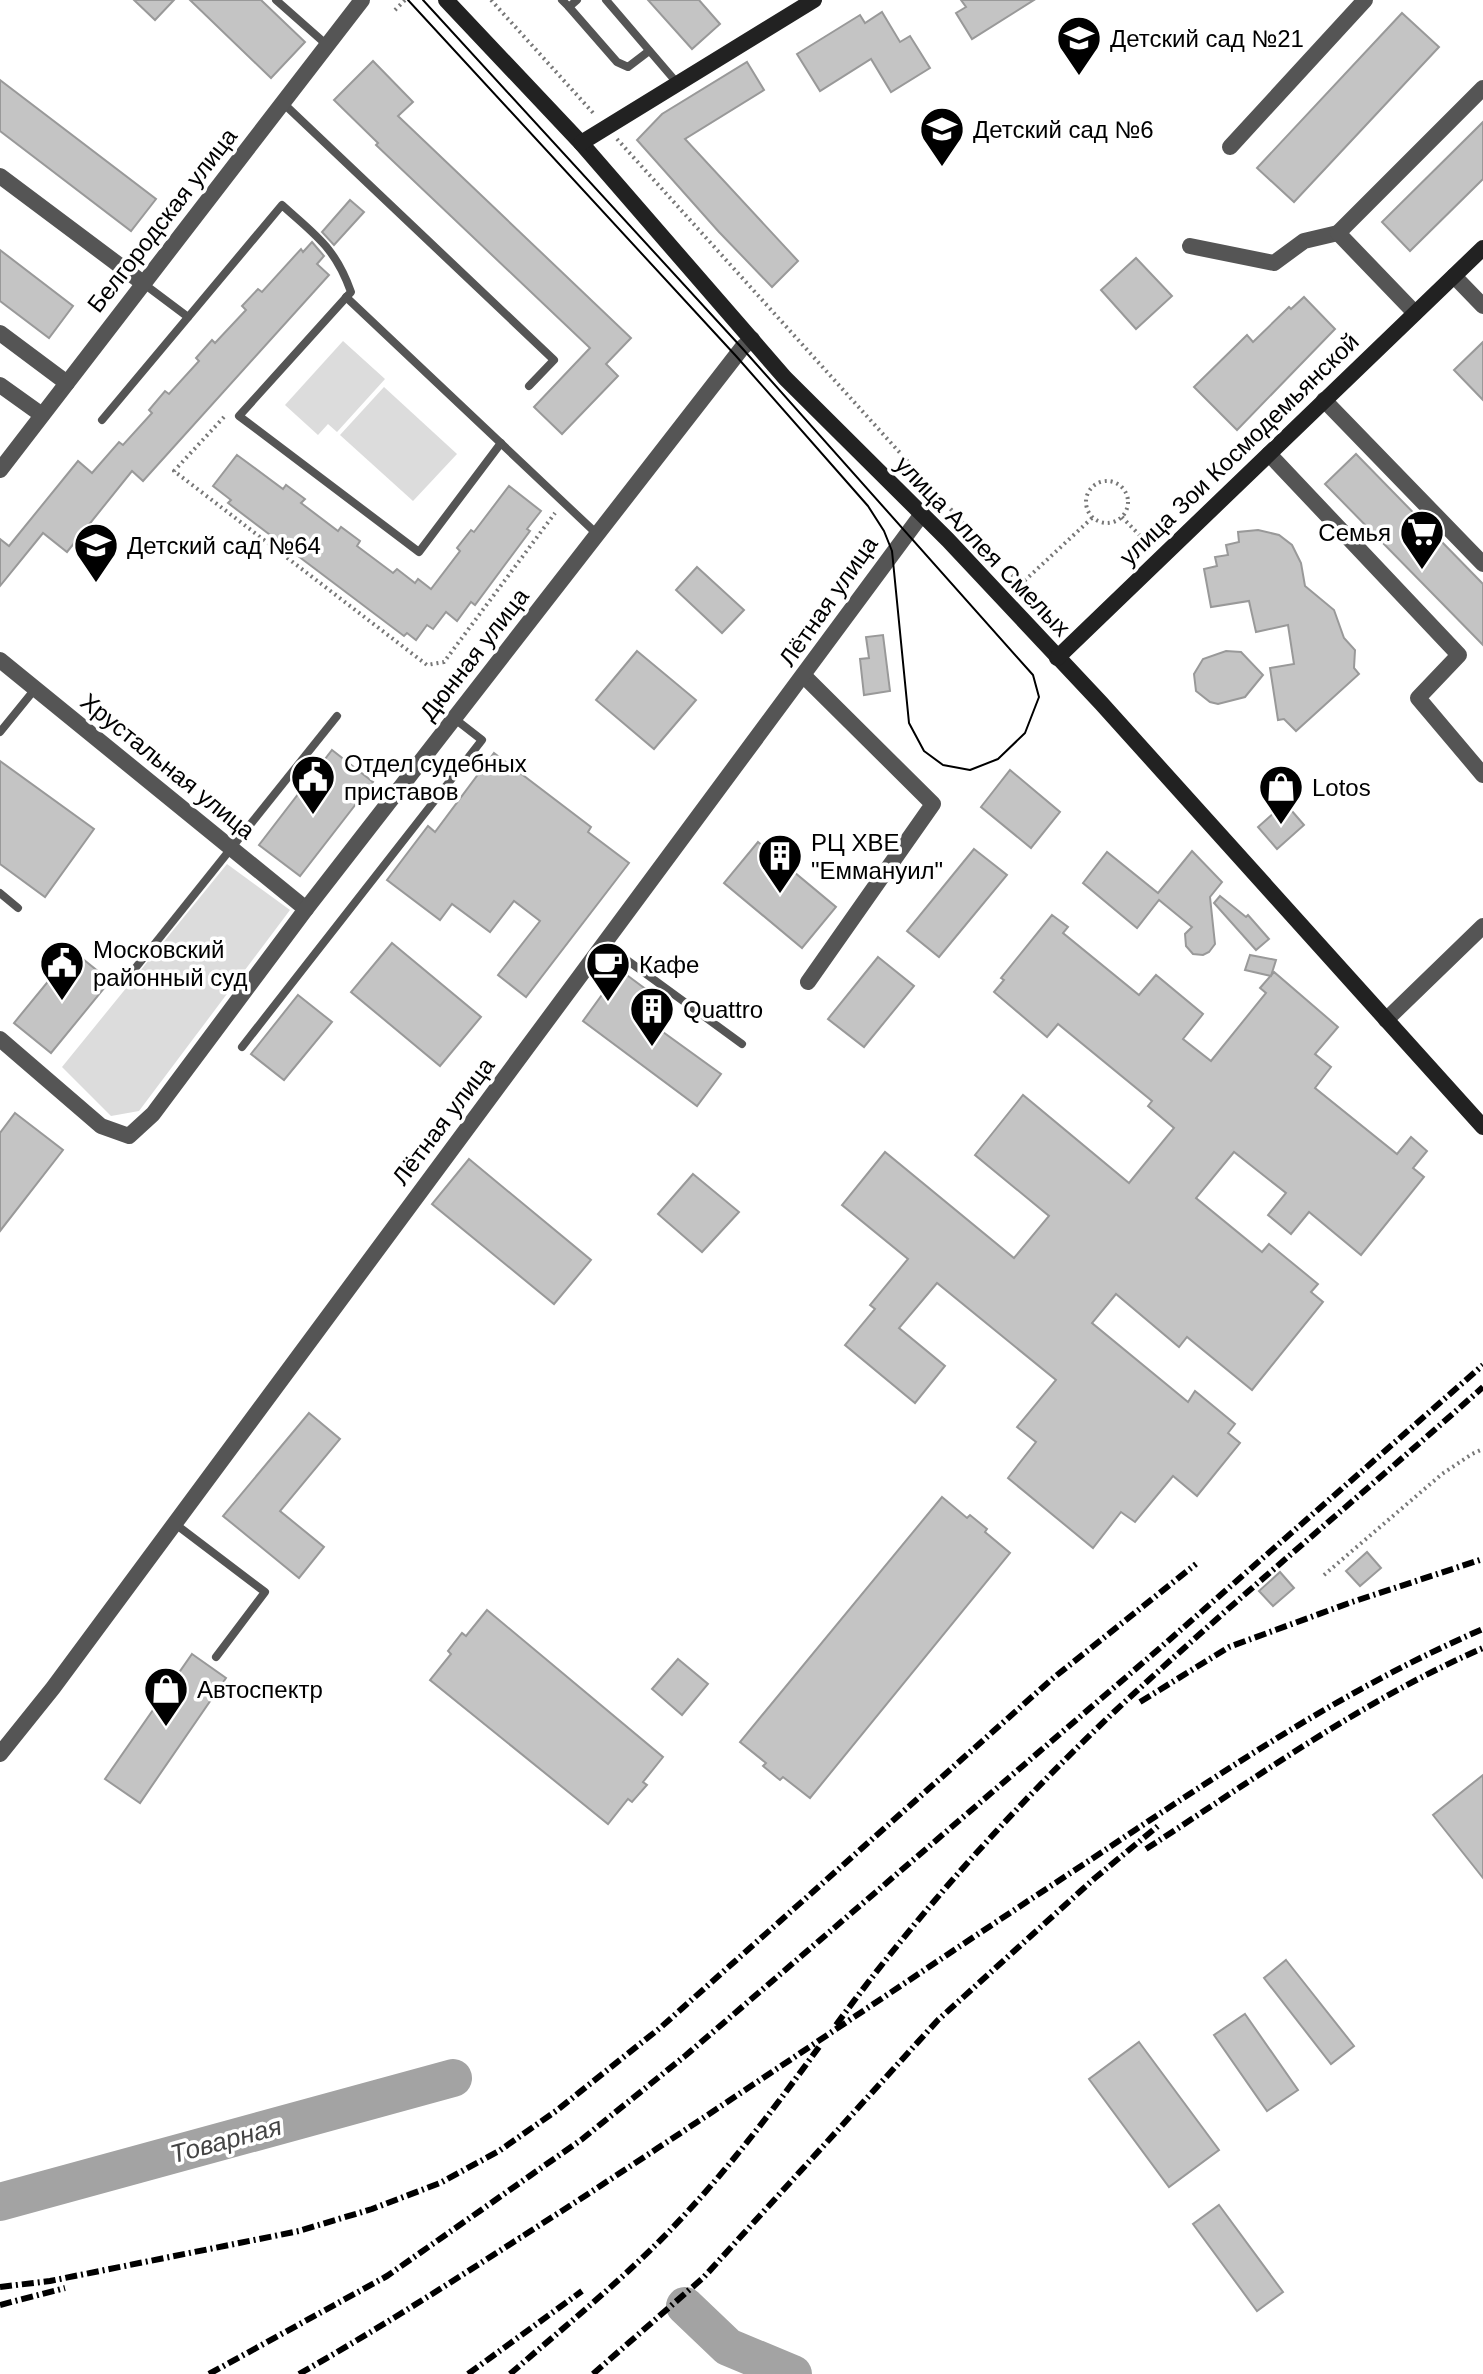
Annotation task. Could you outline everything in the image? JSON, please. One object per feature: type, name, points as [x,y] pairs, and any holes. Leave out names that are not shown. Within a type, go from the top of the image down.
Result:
[{"type":"main road","name":"улица Аллея Смелых","points":[[446,0],[581,143],[785,378],[922,514],[1101,703],[1483,1127]]},
{"type":"main road","points":[[581,143],[807,2]]},
{"type":"main road","name":"улица Зои Космодемьянской","points":[[1057,658],[1483,248]]},
{"type":"street","name":"Белгородская улица","points":[[0,470],[362,0]]},
{"type":"street","points":[[1230,147],[1365,0]]},
{"type":"street","points":[[1190,246],[1274,263],[1304,241],[1338,233],[1483,88]]},
{"type":"street","points":[[0,176],[143,283]]},
{"type":"street","points":[[1338,233],[1415,313]]},
{"type":"street","points":[[1454,276],[1483,306]]},
{"type":"street","points":[[0,333],[67,383]]},
{"type":"street","name":"Дюнная улица","points":[[0,1039],[101,1126],[129,1136],[153,1114],[306,909],[752,339]]},
{"type":"street","points":[[0,385],[42,415]]},
{"type":"street","points":[[1324,400],[1483,564]]},
{"type":"street","points":[[1269,454],[1459,655],[1418,698],[1483,775]]},
{"type":"street","name":"Лётная улица","points":[[0,1754],[53,1688],[922,514]]},
{"type":"street","name":"Хрустальная улица","points":[[0,660],[306,909]]},
{"type":"street","points":[[804,676],[933,804],[808,982]]},
{"type":"street","points":[[1386,1020],[1483,926]]},
{"type":"lane","points":[[276,0],[327,45]]},
{"type":"lane","points":[[577,0],[566,4],[617,62],[628,67],[649,51]]},
{"type":"lane","points":[[606,0],[678,84]]},
{"type":"lane","points":[[282,103],[554,360],[529,386]]},
{"type":"lane","points":[[102,420],[282,205],[330,249],[342,267],[351,292],[239,416],[419,552],[501,443]]},
{"type":"lane","points":[[143,283],[188,317]]},
{"type":"lane","points":[[346,297],[597,534]]},
{"type":"lane","points":[[0,732],[35,688]]},
{"type":"lane","points":[[133,971],[337,716]]},
{"type":"lane","points":[[242,1047],[482,740],[454,718]]},
{"type":"lane","points":[[0,893],[18,908]]},
{"type":"lane","points":[[605,944],[742,1044]]},
{"type":"lane","points":[[173,1523],[265,1592],[216,1657]]},
{"type":"path","points":[[395,10],[405,0]]},
{"type":"path","points":[[491,0],[1074,641]]},
{"type":"path","points":[[239,416],[225,416],[174,471],[427,665],[444,662],[563,502]]},
{"type":"path","points":[[1114,482],[1126,494],[1126,510],[1122,517],[1107,524],[1092,518],[1085,502],[1087,494],[1098,483],[1114,482]]},
{"type":"path","points":[[1122,517],[1161,557]]},
{"type":"path","points":[[1021,584],[1092,518]]},
{"type":"path","points":[[1324,1575],[1442,1474],[1483,1449]]},
{"type":"shaded area","points":[[343,341],[385,379],[337,432],[328,424],[318,435],[285,405]]},
{"type":"shaded area","points":[[384,387],[457,454],[413,501],[340,435]]},
{"type":"shaded area","points":[[227,864],[290,910],[139,1111],[111,1116],[62,1067]]},
{"type":"building","points":[[134,0],[174,0],[155,20]]},
{"type":"building","points":[[190,0],[261,0],[305,42],[271,78]]},
{"type":"building","points":[[648,0],[699,0],[720,24],[692,49]]},
{"type":"building","points":[[961,0],[1034,0],[972,39],[956,13],[966,7]]},
{"type":"building","points":[[882,12],[900,42],[910,36],[930,68],[891,92],[871,59],[820,91],[797,54],[860,15],[865,23]]},
{"type":"building","points":[[1402,13],[1439,47],[1294,202],[1257,168]]},
{"type":"building","points":[[373,61],[413,102],[398,116],[631,338],[606,364],[618,376],[562,434],[534,407],[590,348],[376,145],[378,143],[334,100]]},
{"type":"building","points":[[747,62],[764,90],[685,139],[798,261],[772,287],[637,140],[662,114]]},
{"type":"building","points":[[0,80],[156,199],[131,231],[0,131]]},
{"type":"building","points":[[1483,122],[1483,179],[1410,251],[1382,222]]},
{"type":"building","points":[[350,200],[364,212],[334,245],[322,232]]},
{"type":"building","points":[[312,242],[324,256],[317,264],[329,275],[143,481],[132,471],[67,552],[43,533],[0,586],[0,539],[9,546],[78,461],[92,473],[119,442],[123,445],[152,413],[149,410],[165,391],[169,394],[199,361],[196,358],[212,340],[215,343],[246,310],[242,306],[258,289],[262,292],[301,249],[303,252]]},
{"type":"building","points":[[0,250],[73,306],[49,338],[0,301]]},
{"type":"building","points":[[1136,258],[1172,296],[1136,329],[1101,290]]},
{"type":"building","points":[[1304,297],[1335,329],[1237,430],[1194,387],[1247,335],[1253,342],[1289,307],[1291,309]]},
{"type":"building","points":[[1483,342],[1483,400],[1454,370]]},
{"type":"building","points":[[1356,454],[1483,584],[1483,645],[1325,484]]},
{"type":"building","points":[[237,455],[283,489],[286,485],[305,499],[301,503],[338,531],[341,527],[360,541],[357,546],[393,573],[397,569],[415,583],[418,579],[431,589],[460,551],[457,548],[471,530],[474,532],[509,486],[541,511],[527,529],[530,531],[475,605],[471,602],[457,621],[446,612],[433,629],[427,625],[416,640],[407,633],[404,636],[228,503],[231,500],[213,486]]},
{"type":"building","points":[[1258,530],[1279,535],[1292,545],[1301,563],[1305,586],[1334,610],[1344,638],[1355,650],[1354,668],[1359,674],[1296,731],[1284,719],[1278,720],[1270,668],[1294,664],[1288,625],[1256,632],[1249,601],[1211,607],[1204,569],[1217,566],[1215,557],[1228,555],[1226,545],[1239,542],[1238,532]]},
{"type":"building","points":[[697,567],[744,610],[722,633],[676,590]]},
{"type":"building","points":[[883,635],[890,691],[864,695],[860,659],[869,658],[866,637]]},
{"type":"building","points":[[637,651],[696,700],[654,749],[596,700]]},
{"type":"building","points":[[1226,651],[1241,652],[1263,675],[1245,697],[1218,704],[1196,691],[1194,674],[1203,659]]},
{"type":"building","points":[[332,750],[373,782],[300,876],[259,845]]},
{"type":"building","points":[[494,753],[591,827],[588,832],[629,863],[526,997],[498,975],[540,921],[514,901],[490,932],[452,904],[440,920],[387,880],[428,826],[435,832]]},
{"type":"building","points":[[0,761],[94,829],[45,897],[0,864]]},
{"type":"building","points":[[1010,770],[1060,812],[1031,848],[981,807]]},
{"type":"building","name":"Lotos","points":[[1285,803],[1304,825],[1277,849],[1258,827]]},
{"type":"building","name":"РЦ ХВЕ \"Еммануил\"","points":[[758,842],[836,907],[802,948],[724,883]]},
{"type":"building","points":[[974,849],[1007,875],[939,957],[907,931]]},
{"type":"building","points":[[1192,851],[1222,882],[1210,897],[1215,944],[1203,955],[1193,954],[1186,946],[1185,934],[1192,927],[1159,900],[1137,928],[1083,883],[1107,852],[1158,893]]},
{"type":"building","points":[[1220,896],[1246,917],[1248,915],[1269,939],[1256,950],[1214,903]]},
{"type":"building","points":[[1052,915],[1068,927],[1063,933],[1139,995],[1156,975],[1203,1014],[1183,1039],[1211,1061],[1266,993],[1260,988],[1274,972],[1338,1027],[1315,1054],[1331,1067],[1315,1088],[1397,1154],[1411,1137],[1427,1151],[1413,1168],[1424,1177],[1361,1255],[1309,1212],[1291,1234],[1268,1215],[1286,1193],[1234,1152],[1196,1198],[1262,1252],[1269,1244],[1318,1284],[1311,1292],[1323,1302],[1252,1390],[1187,1337],[1179,1347],[1116,1294],[1092,1323],[1188,1402],[1195,1391],[1235,1424],[1228,1433],[1240,1443],[1197,1496],[1173,1476],[1135,1522],[1121,1512],[1093,1548],[1008,1478],[1036,1442],[1017,1427],[1056,1380],[937,1283],[899,1328],[945,1366],[915,1403],[845,1345],[875,1309],[870,1305],[908,1259],[842,1205],[885,1152],[1014,1258],[1049,1216],[975,1155],[1023,1095],[1129,1183],[1174,1128],[1148,1106],[1152,1101],[1058,1024],[1047,1037],[994,992],[1004,980],[1001,978]]},
{"type":"building","points":[[392,943],[481,1017],[440,1066],[351,992]]},
{"type":"building","name":"Московский районный суд","points":[[73,951],[110,981],[51,1053],[14,1023]]},
{"type":"building","points":[[1250,955],[1276,960],[1271,976],[1245,970]]},
{"type":"building","points":[[878,957],[914,986],[864,1047],[828,1019]]},
{"type":"building","name":"Quattro","points":[[620,970],[659,999],[645,1019],[721,1074],[697,1106],[583,1021]]},
{"type":"building","points":[[298,995],[332,1022],[284,1080],[251,1054]]},
{"type":"building","points":[[15,1113],[63,1150],[0,1231],[0,1133]]},
{"type":"building","points":[[469,1159],[591,1260],[554,1304],[432,1204]]},
{"type":"building","points":[[693,1174],[739,1212],[702,1252],[658,1214]]},
{"type":"building","points":[[309,1413],[340,1439],[280,1511],[324,1547],[299,1578],[223,1516]]},
{"type":"building","points":[[942,1497],[967,1518],[970,1515],[987,1529],[985,1532],[1010,1553],[810,1798],[783,1777],[780,1780],[763,1766],[766,1763],[740,1742]]},
{"type":"building","points":[[1367,1552],[1381,1568],[1360,1586],[1346,1571]]},
{"type":"building","points":[[1280,1572],[1294,1588],[1273,1606],[1259,1591]]},
{"type":"building","points":[[487,1610],[663,1757],[643,1782],[647,1785],[632,1802],[628,1799],[608,1824],[430,1680],[451,1654],[448,1651],[462,1633],[466,1636]]},
{"type":"building","name":"Автоспектр","points":[[192,1654],[226,1678],[140,1803],[105,1779]]},
{"type":"building","points":[[678,1659],[708,1684],[682,1715],[652,1689]]},
{"type":"building","points":[[1483,1775],[1483,1878],[1433,1815]]},
{"type":"building","points":[[1286,1960],[1354,2046],[1331,2064],[1264,1978]]},
{"type":"building","points":[[1245,2014],[1298,2090],[1267,2111],[1214,2035]]},
{"type":"building","points":[[1139,2042],[1219,2150],[1169,2187],[1089,2079]]},
{"type":"building","points":[[1219,2205],[1283,2292],[1257,2311],[1193,2224]]},
{"type":"waterway","name":"Товарная","points":[[0,2202],[453,2078]]},
{"type":"waterway","name":"Товарная","points":[[685,2306],[728,2347],[793,2374]]},
{"type":"tram line","points":[[408,0],[736,356],[868,506],[892,551],[909,723],[924,751],[943,765],[970,770],[998,759],[1025,733],[1039,697],[1033,675],[742,348],[423,0]]},
{"type":"railway","points":[[209,2374],[387,2276],[581,2140],[685,2056],[1160,1648],[1483,1365]]},
{"type":"railway","points":[[836,2025],[934,1902],[1004,1823],[1077,1748],[1205,1629],[1483,1387]]},
{"type":"railway","points":[[1140,1702],[1229,1647],[1483,1559]]},
{"type":"railway","points":[[0,2287],[50,2281],[299,2231],[372,2209],[440,2183],[499,2151],[556,2111],[660,2028],[1052,1679],[1196,1564]]},
{"type":"railway","points":[[299,2374],[568,2207],[1272,1741],[1375,1681],[1483,1629]]},
{"type":"railway","points":[[1146,1849],[1353,1716],[1395,1691],[1483,1648]]},
{"type":"railway","points":[[593,2374],[704,2277],[938,2020],[1095,1878],[1158,1826]]},
{"type":"railway","points":[[510,2374],[669,2231],[741,2150],[819,2047]]},
{"type":"railway","points":[[0,2305],[65,2288]]},
{"type":"railway","points":[[468,2374],[582,2291]]},
{"type":"place","name":"Детский сад №21","points":[[1079,77]]},
{"type":"place","name":"Детский сад №6","points":[[942,168]]},
{"type":"place","name":"Семья","points":[[1422,571]]},
{"type":"place","name":"Детский сад №64","points":[[96,584]]},
{"type":"place","name":"Отдел судебных приставов","points":[[313,816]]},
{"type":"place","name":"Lotos","points":[[1281,826]]},
{"type":"place","name":"РЦ ХВЕ \"Еммануил\"","points":[[780,895]]},
{"type":"place","name":"Московский районный суд","points":[[62,1002]]},
{"type":"place","name":"Кафе","points":[[608,1003]]},
{"type":"place","name":"Quattro","points":[[652,1048]]},
{"type":"place","name":"Автоспектр","points":[[166,1728]]}]
